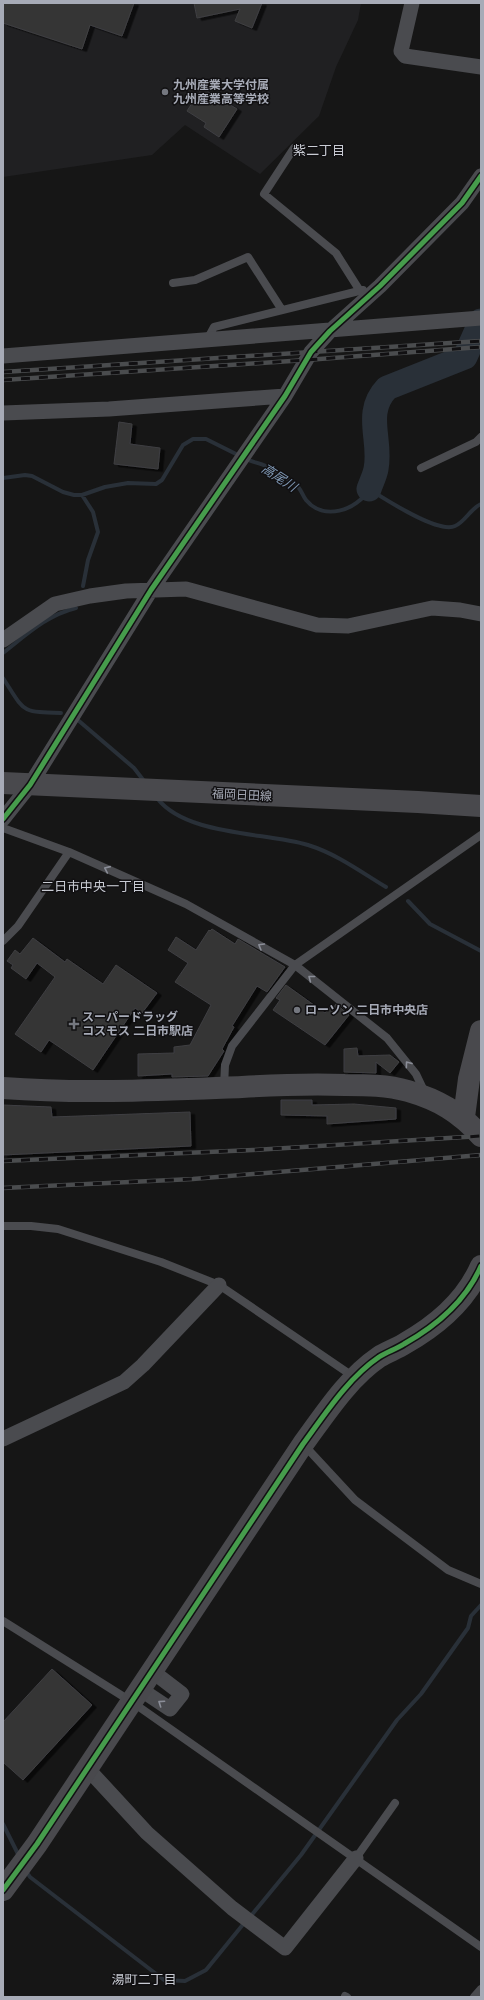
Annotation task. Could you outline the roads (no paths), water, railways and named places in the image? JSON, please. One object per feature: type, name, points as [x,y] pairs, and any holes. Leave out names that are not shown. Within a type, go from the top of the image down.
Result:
[{"type":"street","points":[[412,3],[401,51],[405,56],[481,67]]},
{"type":"street","points":[[3,819],[30,785],[151,590],[284,396],[311,352],[330,331],[380,286],[462,203],[480,179]]},
{"type":"street","points":[[3,356],[330,331],[476,318]]},
{"type":"street","points":[[3,413],[109,408],[284,396]]},
{"type":"street","points":[[3,640],[55,604],[104,594],[151,590],[186,589],[317,625],[348,626],[432,608],[460,610],[481,614]]},
{"type":"street","name":"福岡日田線","points":[[3,783],[481,806]]},
{"type":"street","points":[[464,1117],[469,1079],[481,1031]]},
{"type":"street","points":[[3,1088],[34,1091],[301,1084],[391,1087],[445,1105],[464,1117],[481,1136]]},
{"type":"street","points":[[3,1890],[37,1844],[303,1444],[356,1378],[379,1357],[405,1344],[437,1322],[461,1300],[481,1266]]},
{"type":"street","points":[[3,1439],[124,1382],[144,1365],[219,1286]]},
{"type":"street","points":[[87,1768],[147,1833],[232,1908],[285,1948],[356,1858]]},
{"type":"lane","points":[[294,148],[264,194],[336,253],[360,291]]},
{"type":"lane","points":[[172,283],[195,280],[248,257],[282,310]]},
{"type":"lane","points":[[207,340],[214,327],[380,286]]},
{"type":"lane","points":[[421,468],[476,442],[481,438]]},
{"type":"lane","points":[[3,828],[69,852],[186,904],[295,966],[387,1038],[416,1074],[427,1098]]},
{"type":"lane","points":[[224,1087],[225,1066],[232,1046],[295,966],[481,834]]},
{"type":"lane","points":[[3,941],[18,926],[69,852]]},
{"type":"lane","points":[[3,1226],[31,1226],[58,1229],[161,1262],[219,1286],[356,1378]]},
{"type":"lane","points":[[303,1444],[355,1500],[448,1570],[481,1584]]},
{"type":"lane","points":[[3,1622],[141,1687],[356,1858],[481,1947]]},
{"type":"lane","points":[[356,1858],[395,1803]]},
{"type":"lane","points":[[474,1997],[481,1989]]},
{"type":"waterway","name":"高尾川","points":[[369,489],[376,469],[377,448],[375,417],[376,407],[380,397],[387,388],[465,357],[481,321]]},
{"type":"waterway","name":"高尾川","points":[[3,478],[25,475],[32,476],[63,492],[74,495],[82,495],[105,487],[128,483],[156,484],[162,480],[183,445],[193,439],[206,439],[240,456]]},
{"type":"waterway","name":"高尾川","points":[[246,459],[277,472],[299,487],[306,500],[313,506],[330,512],[348,508],[364,497],[369,489],[412,514],[437,525],[447,527],[459,524],[477,506],[481,504]]},
{"type":"waterway","points":[[82,495],[93,512],[98,532],[88,560],[83,586]]},
{"type":"waterway","points":[[3,653],[46,621],[65,611],[76,608]]},
{"type":"waterway","points":[[3,678],[20,704],[25,708],[38,712],[61,713]]},
{"type":"waterway","points":[[79,721],[134,768],[144,781]]},
{"type":"waterway","points":[[157,798],[170,810],[187,820],[206,826],[227,831],[290,841],[319,849],[329,853],[386,887]]},
{"type":"waterway","points":[[408,901],[430,924],[481,951]]},
{"type":"waterway","points":[[250,1917],[301,1855],[397,1720],[421,1694],[468,1628],[471,1616],[481,1605]]},
{"type":"waterway","points":[[3,1824],[19,1856]]},
{"type":"waterway","points":[[26,1871],[30,1877],[164,1980],[185,1981],[206,1970],[245,1922]]},
{"type":"railway","points":[[3,372],[481,341]]},
{"type":"railway","points":[[3,380],[481,347]]},
{"type":"railway","points":[[3,1161],[253,1150],[481,1136]]},
{"type":"railway","points":[[3,1188],[193,1179],[481,1155]]},
{"type":"place","name":"九州産業大学付属 九州産業高等学校","points":[[165,92]]},
{"type":"place","name":"ローソン 二日市中央店","points":[[297,1010]]},
{"type":"place","name":"スーパードラッグ コスモス 二日市駅店","points":[[74,1024]]},
{"type":"district","name":"紫二丁目","points":[[319,151]]},
{"type":"district","name":"二日市中央一丁目","points":[[93,887]]},
{"type":"district","name":"湯町二丁目","points":[[144,1980]]}]
